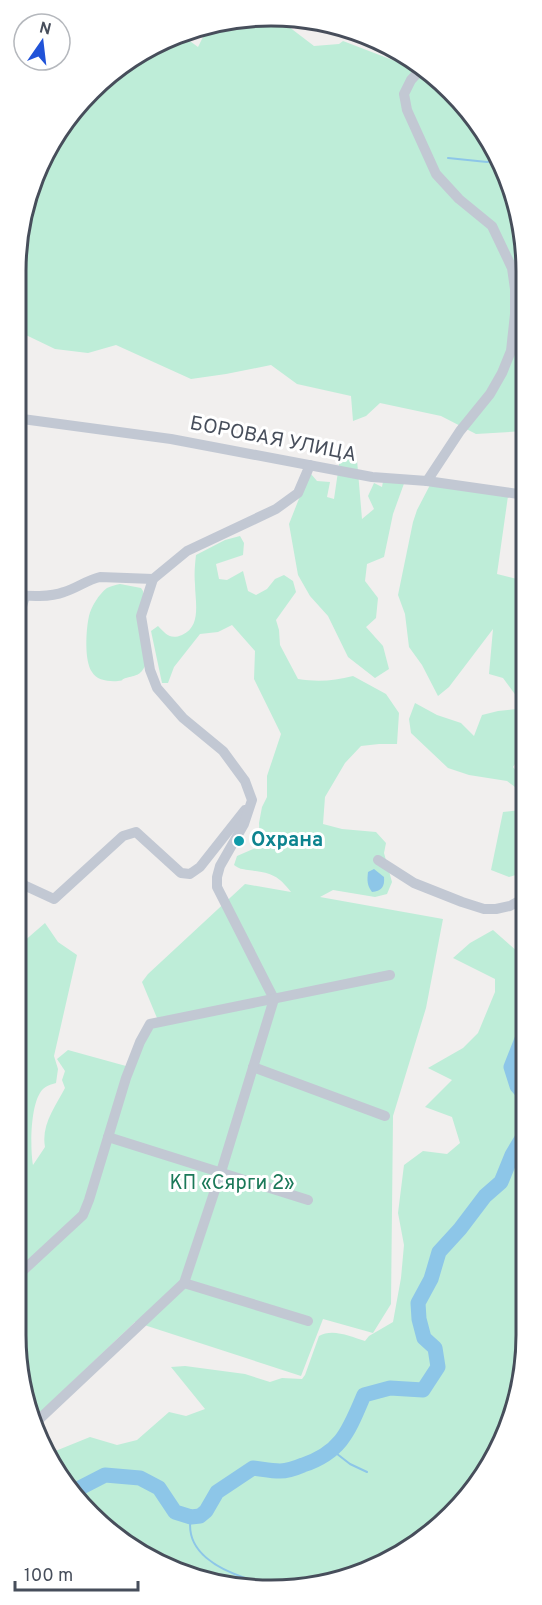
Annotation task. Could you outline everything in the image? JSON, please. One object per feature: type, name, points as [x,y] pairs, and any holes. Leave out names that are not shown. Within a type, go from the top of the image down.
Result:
[{"type":"street","points":[[417,74],[411,80],[405,94],[407,110],[436,174],[459,199],[492,226],[512,268],[515,289],[515,314],[510,351],[502,373],[490,394],[460,431],[427,481]]},
{"type":"street","name":"БОРОВАЯ УЛИЦА","points":[[26,419],[171,439],[372,477],[427,481],[516,494]]},
{"type":"street","points":[[41,1418],[184,1283],[274,999],[217,887],[220,866],[244,824],[252,800],[245,781],[223,751],[183,718],[157,688],[150,670],[141,616],[153,579],[187,551],[276,508],[298,493],[310,465]]},
{"type":"street","points":[[26,595],[61,593],[100,577],[153,579]]},
{"type":"street","points":[[26,886],[54,899],[123,836],[136,832],[181,873],[190,874],[200,867],[252,800]]},
{"type":"street","points":[[378,860],[414,883],[484,909],[496,909],[516,903]]},
{"type":"street","points":[[26,1268],[82,1215],[89,1200],[140,1042],[150,1024],[390,975]]},
{"type":"street","points":[[253,1067],[386,1116]]},
{"type":"street","points":[[108,1137],[308,1200]]},
{"type":"street","points":[[184,1283],[309,1321]]},
{"type":"green space","points":[[255,26],[288,26],[314,46],[339,44],[343,41],[402,64],[433,86],[456,109],[484,148],[491,162],[512,223],[516,255],[516,432],[476,434],[441,416],[380,403],[366,416],[353,421],[351,396],[297,384],[271,365],[191,379],[116,345],[88,353],[55,349],[26,335],[26,255],[30,223],[44,177],[58,148],[86,109],[122,76],[148,58],[177,44],[189,40],[198,47],[204,35],[223,30]]},
{"type":"green space","points":[[340,458],[357,460],[362,519],[374,509],[368,496],[374,483],[382,487],[384,476],[406,478],[393,514],[384,557],[367,564],[365,581],[378,598],[376,618],[366,627],[383,646],[389,669],[375,678],[348,657],[328,616],[310,596],[298,575],[289,524],[311,474],[317,481],[330,482],[327,497],[334,499]]},
{"type":"green space","points":[[430,485],[508,496],[497,574],[516,579],[516,696],[503,678],[489,674],[493,629],[449,687],[438,696],[422,665],[409,647],[405,614],[398,595],[417,510]]},
{"type":"green space","name":"КП «Сярги 2»","points":[[240,536],[244,543],[243,555],[216,564],[219,579],[227,580],[243,571],[248,591],[256,595],[267,589],[275,579],[284,575],[293,581],[296,592],[276,620],[280,645],[298,679],[325,680],[353,676],[386,694],[399,713],[397,744],[361,746],[345,763],[325,797],[323,824],[342,829],[376,832],[386,843],[384,853],[392,882],[387,894],[375,897],[333,890],[320,897],[443,919],[426,1008],[393,1116],[391,1304],[373,1333],[323,1319],[301,1376],[135,1322],[39,1413],[30,1382],[26,1350],[26,939],[45,923],[58,942],[77,955],[54,1056],[58,1069],[56,1083],[43,1089],[33,1114],[31,1148],[33,1165],[45,1147],[47,1124],[65,1088],[62,1080],[65,1071],[57,1059],[68,1050],[126,1066],[157,1018],[142,982],[148,974],[245,884],[291,892],[272,875],[241,869],[234,865],[237,856],[260,846],[259,823],[262,807],[267,797],[267,776],[281,734],[254,679],[255,651],[232,625],[218,632],[200,634],[174,667],[168,683],[162,683],[151,631],[158,626],[166,634],[174,637],[188,631],[196,612],[196,555],[225,540]]},
{"type":"green space","points":[[120,584],[141,588],[143,591],[145,666],[135,676],[120,681],[107,681],[96,677],[89,667],[86,645],[88,622],[92,609],[101,594],[107,588]]},
{"type":"green space","points":[[415,703],[437,715],[461,723],[474,736],[482,715],[516,709],[516,763],[513,767],[516,771],[516,788],[507,781],[469,775],[448,768],[411,733],[409,719]]},
{"type":"green space","points":[[516,810],[516,875],[509,877],[491,870],[503,812]]},
{"type":"green space","points":[[493,930],[516,950],[516,1350],[508,1398],[498,1428],[484,1457],[456,1496],[420,1529],[380,1554],[335,1571],[271,1580],[223,1575],[177,1561],[148,1547],[97,1508],[76,1483],[55,1451],[90,1437],[117,1445],[137,1440],[169,1412],[186,1416],[205,1409],[171,1367],[185,1366],[245,1374],[270,1382],[282,1378],[302,1379],[319,1336],[336,1333],[365,1341],[369,1336],[393,1322],[404,1245],[398,1213],[404,1165],[423,1151],[447,1154],[460,1143],[452,1117],[425,1107],[452,1080],[428,1068],[463,1048],[478,1033],[495,992],[495,979],[453,958],[470,943]]},
{"type":"water","points":[[374,869],[384,877],[384,883],[378,891],[372,892],[368,885],[368,872]]},
{"type":"waterway","points":[[448,158],[491,161]]},
{"type":"waterway","points":[[516,1055],[511,1067],[516,1083]]},
{"type":"waterway","points":[[80,1488],[105,1475],[140,1478],[159,1488],[175,1512],[191,1517],[200,1516],[206,1511],[217,1492],[253,1468],[286,1470],[327,1454],[348,1429],[364,1395],[390,1388],[423,1390],[438,1367],[435,1348],[424,1338],[418,1303],[431,1279],[439,1252],[485,1196],[501,1182],[516,1148]]},
{"type":"waterway","points":[[332,1450],[350,1464],[367,1472]]},
{"type":"waterway","points":[[191,1517],[190,1529],[193,1540],[206,1558],[245,1578]]},
{"type":"place","name":"Охрана","points":[[239,841]]}]
